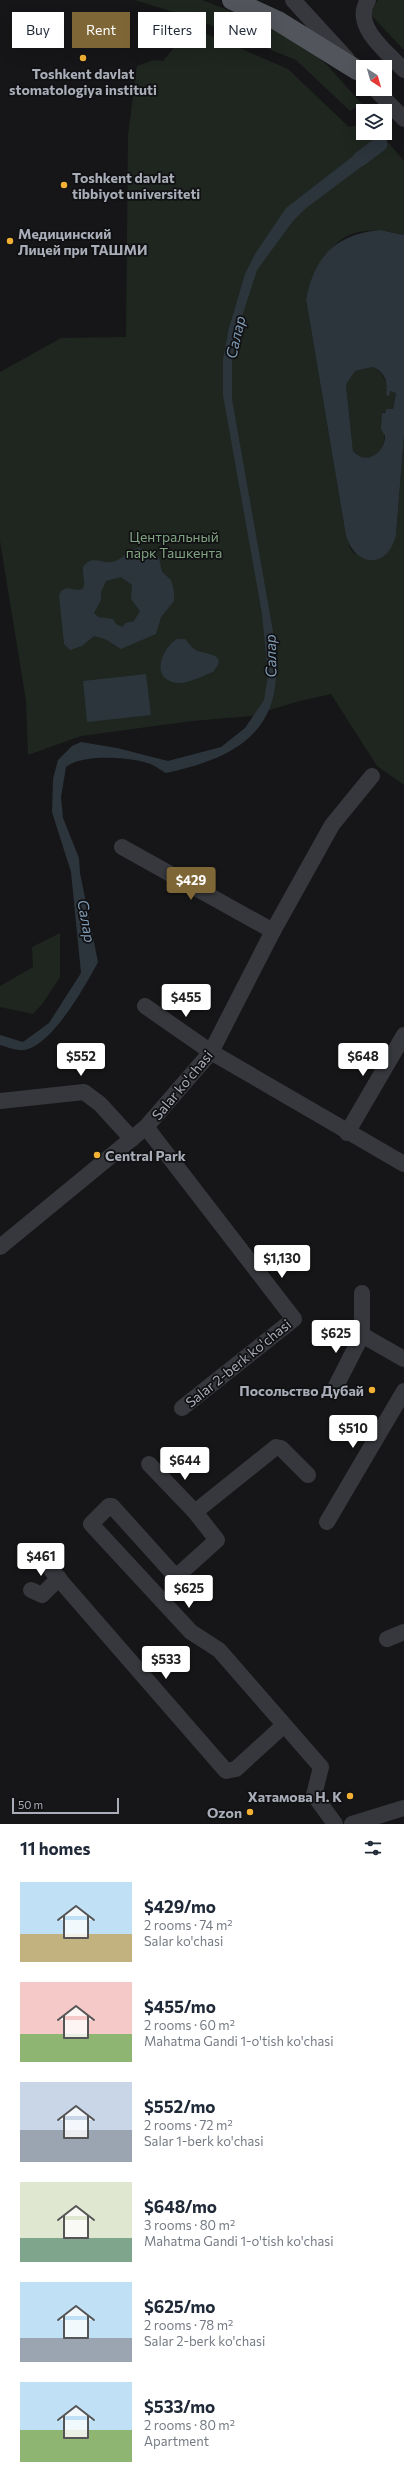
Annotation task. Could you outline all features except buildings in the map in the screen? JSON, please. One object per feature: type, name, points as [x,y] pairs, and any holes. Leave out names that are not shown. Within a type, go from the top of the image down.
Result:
[{"type":"main road","points":[[232,0],[278,21],[356,70]]},
{"type":"street","points":[[293,0],[356,69]]},
{"type":"street","points":[[368,0],[362,17],[371,34],[404,70]]},
{"type":"street","points":[[382,96],[404,119]]},
{"type":"street","name":"Salar ko'chasi","points":[[0,1247],[146,1127],[211,1052],[273,931],[332,825],[372,776]]},
{"type":"street","points":[[122,847],[273,931]]},
{"type":"street","points":[[144,1006],[211,1052],[347,1133],[404,1164]]},
{"type":"street","points":[[347,1133],[404,1036]]},
{"type":"street","points":[[0,1101],[84,1092],[100,1104],[132,1139]]},
{"type":"street","name":"Salar 2-berk ko'chasi","points":[[146,1127],[294,1319],[182,1408]]},
{"type":"street","points":[[336,1386],[362,1335],[362,1294]]},
{"type":"street","points":[[362,1335],[404,1359]]},
{"type":"street","points":[[327,1522],[404,1390]]},
{"type":"street","points":[[196,1512],[276,1447],[281,1448],[308,1475]]},
{"type":"street","points":[[149,1464],[196,1512],[217,1540],[157,1594]]},
{"type":"street","points":[[176,1577],[112,1506],[109,1506],[91,1523],[91,1526],[157,1594],[191,1632],[219,1650],[283,1726],[320,1767],[314,1795],[335,1824]]},
{"type":"street","points":[[31,1590],[42,1595],[56,1574],[226,1770],[236,1769],[283,1726]]},
{"type":"street","points":[[387,1639],[404,1632]]},
{"type":"street","points":[[356,1824],[404,1808]]},
{"type":"green space","points":[[135,0],[202,0],[233,12],[214,12],[214,27],[206,23],[206,12],[173,12]]},
{"type":"green space","points":[[378,0],[404,0],[404,50],[371,15],[371,10]]},
{"type":"green space","points":[[271,27],[304,46],[327,65],[362,104],[356,104],[356,108],[350,111],[296,60],[266,48],[271,48]]},
{"type":"green space","name":"Центральный парк Ташкента","points":[[206,33],[214,37],[214,48],[240,48],[288,69],[349,127],[356,126],[356,140],[386,140],[404,161],[404,235],[387,231],[369,231],[352,234],[344,238],[333,247],[318,270],[311,283],[306,299],[346,536],[350,548],[355,554],[396,535],[404,435],[404,785],[377,766],[331,694],[296,702],[251,716],[192,721],[81,736],[28,755],[26,701],[0,541],[0,372],[61,338],[126,337],[128,135],[137,66],[154,60],[163,61],[174,48],[206,48]]},
{"type":"green space","points":[[373,367],[382,374],[390,391],[396,392],[393,409],[382,413],[384,439],[381,450],[377,454],[365,458],[359,456],[353,451],[346,385],[355,371]]},
{"type":"green space","points":[[60,933],[60,977],[43,1003],[33,1014],[0,1007],[0,986],[33,967],[32,947]]},
{"type":"water","name":"Салар","points":[[370,143],[381,152],[305,209],[293,221],[257,270],[238,329],[232,360],[232,399],[274,637],[276,677],[273,699],[265,717],[254,732],[240,744],[224,754],[206,762],[166,773],[152,765],[139,761],[117,758],[94,758],[73,763],[66,767],[61,797],[63,818],[79,858],[80,873],[98,962],[67,1014],[45,1038],[34,1046],[24,1050],[0,1045],[0,1035],[23,1042],[49,1023],[81,973],[71,872],[52,812],[53,779],[58,760],[72,746],[81,742],[117,748],[168,761],[221,747],[245,728],[264,700],[268,675],[262,614],[223,395],[223,359],[229,328],[245,274],[255,254],[286,208]]},
{"type":"water","points":[[380,230],[404,235],[404,435],[396,535],[392,546],[386,554],[379,559],[372,560],[364,559],[357,554],[351,547],[346,536],[306,299],[315,271],[322,259],[340,242],[351,236]],"holes":[[[373,367],[381,372],[385,379],[387,386],[386,395],[389,396],[390,391],[396,393],[393,409],[386,409],[385,413],[382,413],[381,429],[385,436],[382,448],[374,456],[363,457],[353,451],[346,385],[355,371]]]},
{"type":"water","points":[[138,548],[149,550],[159,558],[162,572],[171,580],[174,591],[174,601],[161,617],[156,634],[121,649],[105,639],[94,636],[82,646],[70,650],[64,644],[59,595],[62,590],[68,588],[80,590],[83,588],[83,567],[86,563],[93,560],[108,562],[116,561]],"holes":[[[121,577],[132,585],[131,599],[140,611],[134,621],[126,623],[122,627],[116,624],[113,619],[98,617],[94,613],[101,600],[101,592],[106,581]]]},
{"type":"water","points":[[177,639],[185,639],[194,649],[213,655],[219,661],[218,666],[213,672],[185,682],[177,683],[168,680],[163,676],[161,663],[167,649]]},
{"type":"water","points":[[146,674],[151,715],[87,722],[83,681]]},
{"type":"waterway","name":"Салар","points":[[360,159],[380,144]]},
{"type":"place","name":"Toshkent davlat stomatologiya instituti","points":[[83,58]]},
{"type":"place","name":"Toshkent davlat tibbiyot universiteti","points":[[64,185]]},
{"type":"place","name":"Медицинский Лицей при ТАШМИ","points":[[10,241]]},
{"type":"place","name":"Central Park","points":[[97,1155]]},
{"type":"place","name":"Посольство Дубай","points":[[372,1390]]},
{"type":"place","name":"Хатамова Н. К","points":[[350,1796]]},
{"type":"place","name":"Ozon","points":[[250,1812]]}]
